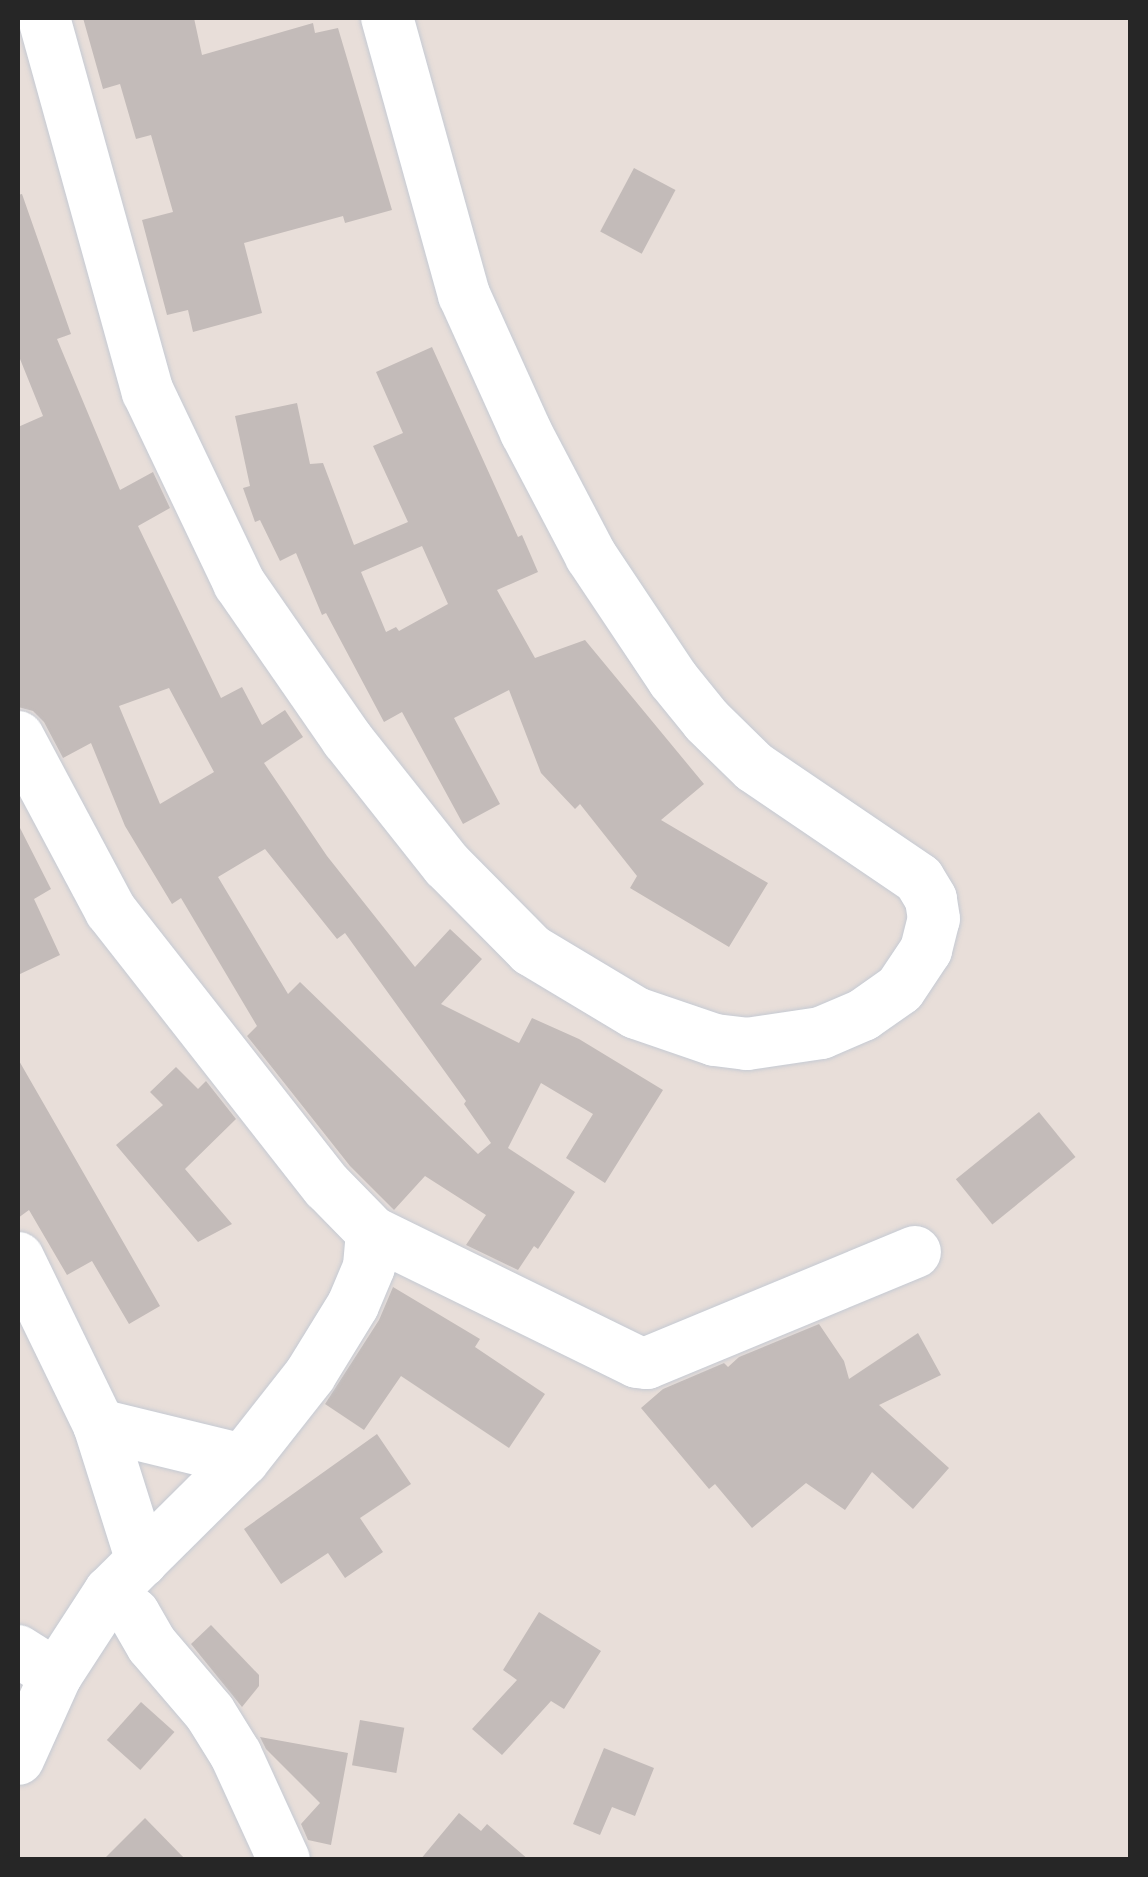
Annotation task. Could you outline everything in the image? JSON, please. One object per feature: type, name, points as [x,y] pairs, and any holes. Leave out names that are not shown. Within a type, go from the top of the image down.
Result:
[{"type":"street","points":[[44,18],[148,392],[239,583],[346,739],[447,865],[531,950],[636,1013],[715,1040],[747,1044],[820,1034],[863,1015],[900,989],[926,950],[934,920],[931,900],[919,879],[754,767],[707,721],[673,679],[591,556],[526,432],[464,295],[387,18]]},
{"type":"street","points":[[18,737],[111,910],[327,1186],[372,1232],[604,1346],[647,1363],[915,1252]]},
{"type":"street","points":[[18,1760],[37,1663],[243,1460],[310,1375],[353,1305],[368,1267],[372,1232]]},
{"type":"street","points":[[18,1258],[99,1425],[134,1614],[152,1645],[210,1713],[236,1754],[284,1860]]},
{"type":"street","points":[[99,1425],[243,1460]]},
{"type":"building","points":[[83,18],[194,18],[202,55],[313,23],[315,33],[338,28],[392,210],[345,223],[343,216],[244,243],[262,313],[193,332],[188,310],[167,315],[142,220],[173,212],[151,135],[136,139],[120,84],[103,89]]},
{"type":"building","points":[[634,168],[675,190],[642,254],[600,232]]},
{"type":"building","points":[[22,194],[71,334],[57,339],[120,490],[153,472],[170,508],[138,526],[221,698],[242,687],[262,725],[285,710],[303,737],[264,763],[327,856],[415,967],[450,929],[482,959],[441,1004],[519,1043],[532,1018],[579,1039],[663,1090],[605,1183],[566,1158],[593,1114],[541,1083],[508,1148],[575,1192],[538,1249],[534,1246],[518,1270],[466,1245],[486,1215],[425,1176],[394,1210],[350,1166],[247,1036],[257,1026],[181,898],[172,904],[125,826],[91,743],[63,758],[44,722],[33,711],[18,707],[18,427],[43,416],[18,354],[18,195]],"holes":[[[169,688],[214,772],[160,804],[119,706]],[[265,849],[337,939],[345,933],[466,1101],[464,1104],[491,1143],[478,1154],[300,982],[288,994],[218,877]]]},
{"type":"building","points":[[432,347],[518,537],[522,535],[538,572],[497,590],[535,658],[585,640],[704,784],[661,820],[768,883],[729,947],[630,888],[637,876],[580,804],[575,809],[541,773],[509,690],[454,718],[500,804],[463,824],[402,712],[384,722],[326,613],[322,615],[296,553],[280,561],[260,520],[255,522],[243,488],[250,486],[235,416],[297,403],[310,464],[323,463],[354,545],[408,522],[373,446],[403,433],[376,372]],"holes":[[[422,546],[448,604],[399,631],[396,627],[386,632],[361,572]]]},
{"type":"building","points":[[18,824],[51,889],[34,899],[60,955],[18,975]]},
{"type":"building","points":[[18,1059],[160,1306],[129,1324],[92,1261],[67,1275],[29,1210],[18,1218]]},
{"type":"building","points":[[176,1067],[198,1089],[206,1081],[236,1119],[185,1169],[232,1224],[198,1242],[116,1145],[163,1105],[150,1092]]},
{"type":"building","points":[[1039,1112],[1076,1157],[992,1224],[956,1179]]},
{"type":"building","points":[[393,1287],[480,1339],[475,1347],[545,1394],[509,1448],[401,1376],[364,1430],[325,1404],[379,1320]]},
{"type":"building","points":[[819,1324],[844,1361],[849,1379],[918,1333],[941,1375],[879,1405],[949,1468],[913,1509],[872,1472],[845,1510],[806,1483],[752,1528],[715,1484],[709,1489],[641,1408],[663,1389],[724,1363],[728,1367],[739,1357]]},
{"type":"building","points":[[377,1434],[411,1484],[360,1518],[383,1552],[345,1578],[328,1553],[281,1584],[244,1529]]},
{"type":"building","points":[[539,1612],[601,1651],[564,1709],[551,1701],[502,1755],[472,1729],[517,1680],[503,1670]]},
{"type":"building","points":[[211,1625],[259,1675],[259,1686],[242,1707],[191,1644]]},
{"type":"building","points":[[141,1702],[174,1732],[140,1770],[107,1740]]},
{"type":"building","points":[[360,1720],[404,1728],[396,1773],[352,1765]]},
{"type":"building","points":[[260,1737],[348,1753],[331,1845],[308,1840],[301,1824],[320,1803],[266,1749]]},
{"type":"building","points":[[604,1748],[654,1768],[635,1816],[612,1807],[600,1835],[573,1824]]},
{"type":"building","points":[[459,1813],[481,1831],[487,1824],[529,1860],[420,1860]]},
{"type":"building","points":[[145,1818],[186,1860],[103,1860]]}]
